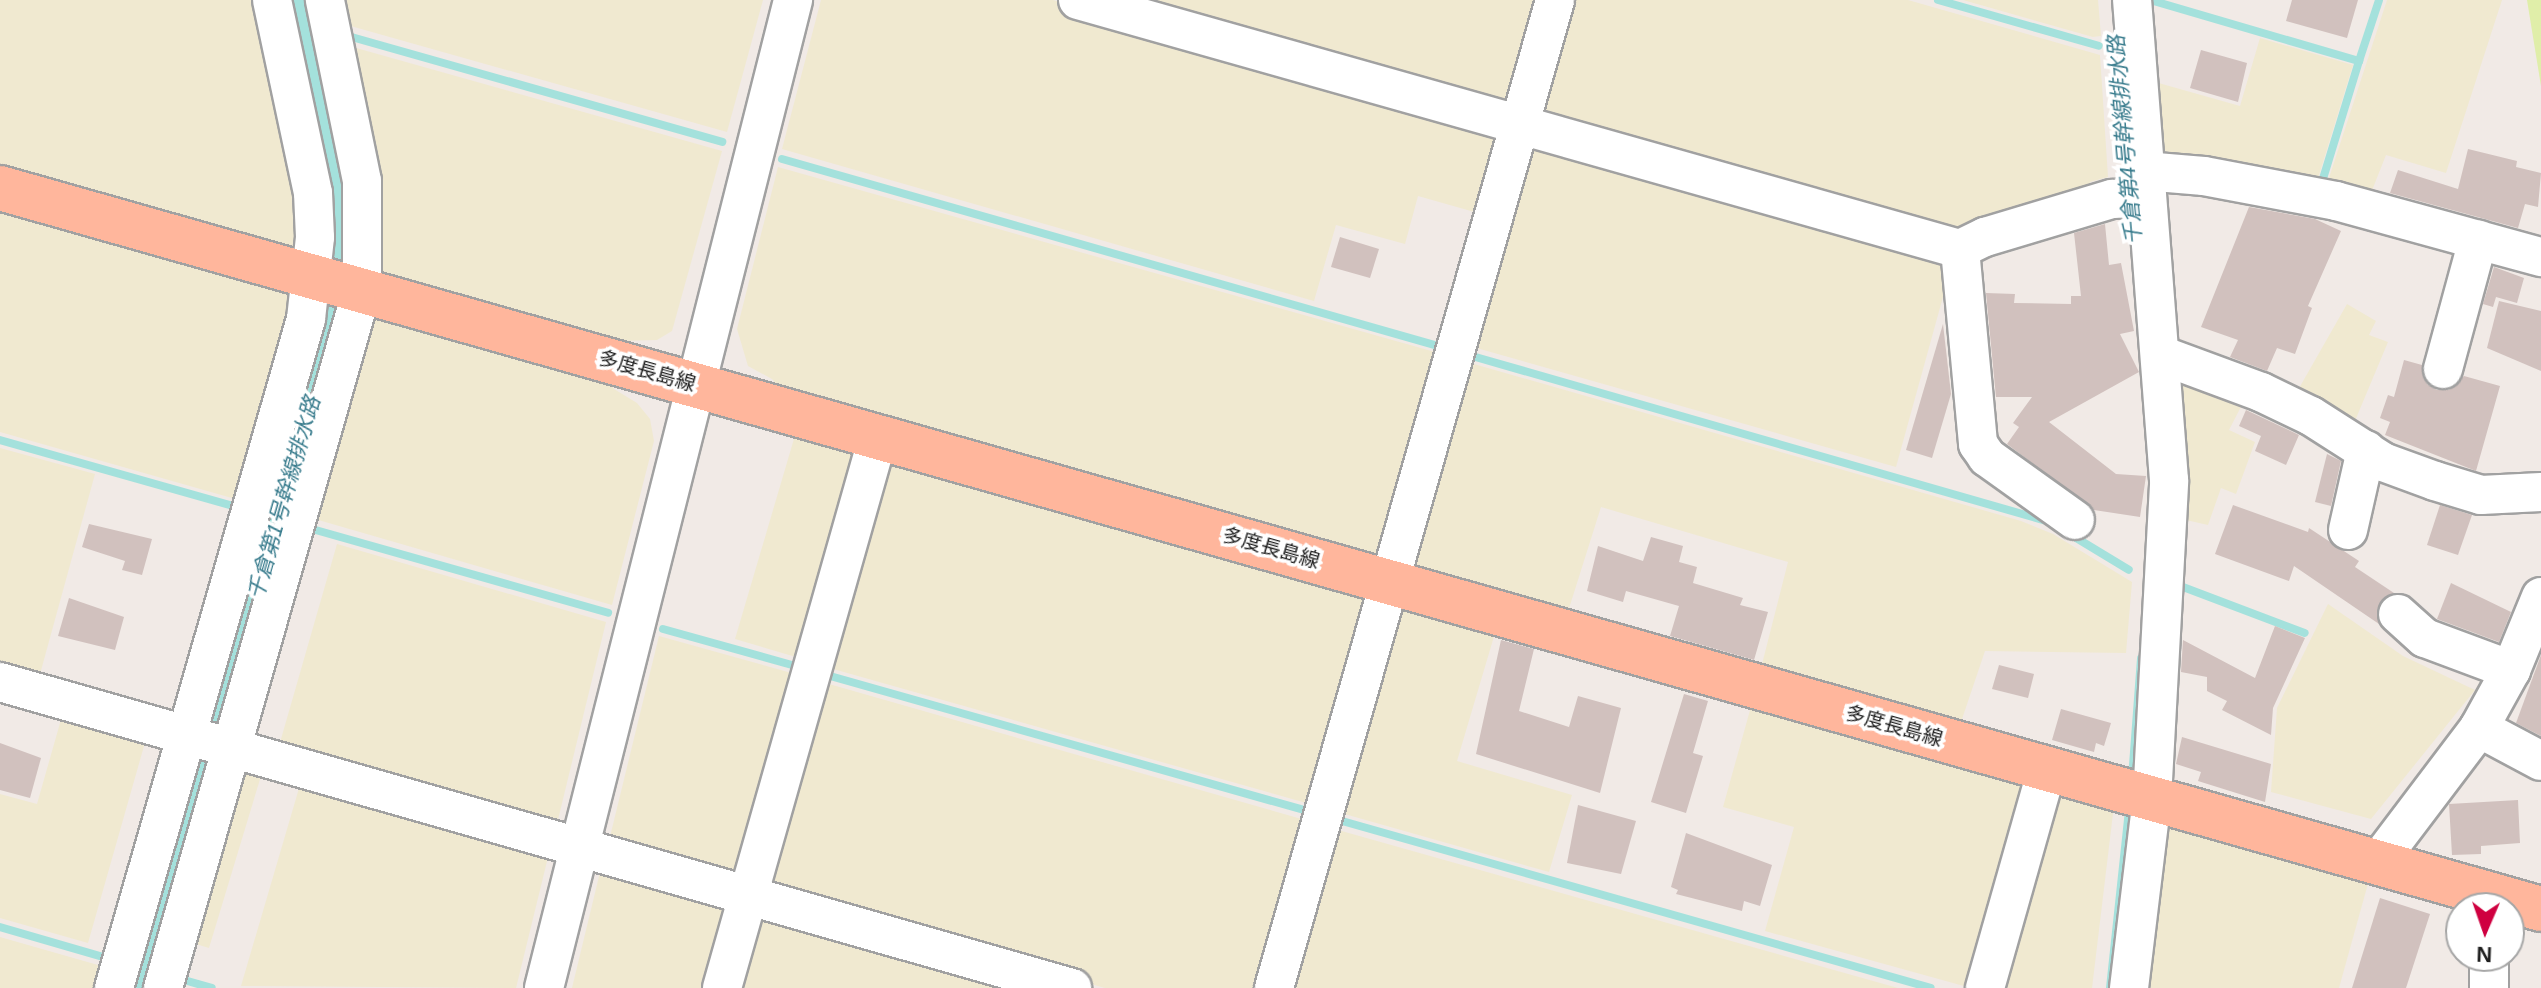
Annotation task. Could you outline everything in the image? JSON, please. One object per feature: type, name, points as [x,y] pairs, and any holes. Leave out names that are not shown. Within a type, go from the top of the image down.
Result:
[{"type":"main road","name":"多度長島線","points":[[0,188],[2377,863],[2462,892]]},
{"type":"street","points":[[272,0],[313,193],[337,283]]},
{"type":"street","points":[[114,988],[210,741],[337,283],[362,181],[325,0]]},
{"type":"street","points":[[544,988],[793,0]]},
{"type":"street","points":[[1078,0],[1960,249],[1985,237],[2135,192],[2204,176],[2336,201],[2541,257]]},
{"type":"street","points":[[1274,988],[1555,0]]},
{"type":"street","points":[[2129,988],[2152,799],[2168,557],[2161,355],[2135,192],[2132,0]]},
{"type":"street","points":[[2443,369],[2478,240]]},
{"type":"street","points":[[1960,249],[1978,444],[1987,457],[2075,520]]},
{"type":"street","points":[[163,988],[210,741],[306,319],[337,283]]},
{"type":"street","points":[[2161,355],[2261,392],[2383,462],[2481,495],[2541,492]]},
{"type":"street","points":[[722,988],[878,437]]},
{"type":"street","points":[[2348,530],[2366,450]]},
{"type":"street","points":[[2377,863],[2479,728],[2511,670],[2541,597]]},
{"type":"street","points":[[2398,614],[2425,638],[2511,670]]},
{"type":"street","points":[[0,682],[1072,988]]},
{"type":"street","points":[[2479,728],[2541,761]]},
{"type":"street","points":[[1985,988],[2047,769]]},
{"type":"shaded area","points":[[0,0],[265,0],[305,192],[296,253],[0,170]]},
{"type":"shaded area","points":[[335,0],[763,0],[727,132],[340,23]]},
{"type":"shaded area","points":[[821,0],[1053,0],[1501,128],[1485,215],[1418,196],[1405,244],[1336,225],[1314,301],[782,149]]},
{"type":"shaded area","points":[[1124,0],[1544,0],[1513,106]]},
{"type":"shaded area","points":[[1562,0],[1908,0],[2100,55],[2108,177],[2090,182],[2090,196],[1957,237],[1535,119]]},
{"type":"shaded area","points":[[1963,0],[2098,0],[2101,36],[2093,37]]},
{"type":"shaded area","points":[[2387,0],[2502,0],[2446,173],[2386,155],[2369,198],[2327,184]]},
{"type":"shaded area","points":[[2260,38],[2353,65],[2315,188],[2160,157],[2155,82],[2240,106]]},
{"type":"shaded area","points":[[342,44],[722,151],[672,331],[657,340],[620,341],[373,269]]},
{"type":"shaded area","points":[[1521,142],[1954,257],[1896,467],[1466,345]]},
{"type":"shaded area","points":[[778,167],[1442,354],[1387,555],[1371,564],[784,394],[772,379],[748,366],[737,329]]},
{"type":"shaded area","points":[[0,203],[296,287],[246,502],[0,432]]},
{"type":"shaded area","points":[[2347,304],[2376,321],[2369,335],[2388,342],[2352,428],[2294,397]]},
{"type":"shaded area","points":[[371,310],[607,377],[614,389],[637,403],[650,419],[654,441],[612,605],[308,517]]},
{"type":"shaded area","points":[[1460,360],[2021,521],[2053,534],[2132,582],[2126,653],[1985,651],[1960,725],[1761,668],[1788,562],[1601,507],[1566,618],[1409,571]]},
{"type":"shaded area","points":[[2179,377],[2245,399],[2229,430],[2255,442],[2236,494],[2221,488],[2208,525],[2186,520]]},
{"type":"shaded area","points":[[796,432],[866,452],[806,660],[735,639]]},
{"type":"shaded area","points":[[0,448],[95,474],[37,685],[0,674]]},
{"type":"shaded area","points":[[881,455],[1376,599],[1317,806],[819,665]]},
{"type":"shaded area","points":[[337,544],[606,622],[555,832],[277,753]]},
{"type":"shaded area","points":[[1396,604],[1495,633],[1457,761],[1572,795],[1549,872],[1334,811]]},
{"type":"shaded area","points":[[2328,604],[2403,656],[2475,690],[2371,819],[2271,792],[2277,708]]},
{"type":"shaded area","points":[[659,636],[802,676],[743,883],[608,845]]},
{"type":"shaded area","points":[[815,680],[1312,822],[1265,988],[1105,988],[757,888]]},
{"type":"shaded area","points":[[1752,703],[2036,782],[1971,988],[1765,931],[1794,827],[1723,807]]},
{"type":"shaded area","points":[[64,709],[148,732],[88,943],[0,918],[0,794],[37,804]]},
{"type":"shaded area","points":[[240,759],[264,766],[209,948],[186,941]]},
{"type":"shaded area","points":[[302,778],[550,849],[516,988],[241,986]]},
{"type":"shaded area","points":[[2052,787],[2114,805],[2092,988],[1995,988]]},
{"type":"shaded area","points":[[2172,821],[2369,880],[2339,988],[2146,988],[2165,827]]},
{"type":"shaded area","points":[[1331,828],[1898,988],[1286,988]]},
{"type":"shaded area","points":[[602,864],[736,900],[712,988],[572,988]]},
{"type":"shaded area","points":[[751,905],[1038,988],[728,988]]},
{"type":"shaded area","points":[[0,937],[112,969],[107,988],[0,988]]},
{"type":"green space","points":[[2527,0],[2541,0],[2541,86]]},
{"type":"water","name":"千倉第1号幹線排水路","points":[[290,0],[314,0],[349,166],[353,259],[153,988],[131,988],[321,321]]},
{"type":"building","points":[[2292,0],[2358,0],[2347,38],[2286,21]]},
{"type":"building","points":[[2201,50],[2247,63],[2238,102],[2190,88]]},
{"type":"building","points":[[2468,149],[2517,161],[2516,167],[2541,173],[2538,207],[2525,204],[2518,228],[2390,193],[2398,170],[2458,189]]},
{"type":"building","points":[[2249,207],[2315,219],[2341,231],[2308,306],[2312,308],[2295,354],[2277,348],[2267,371],[2230,357],[2238,340],[2201,327]]},
{"type":"building","points":[[2105,224],[2109,265],[2121,263],[2134,331],[2120,334],[2139,372],[2049,422],[2116,474],[2146,476],[2140,517],[2094,510],[2007,444],[2019,427],[2013,423],[2032,397],[1996,397],[1986,293],[2015,294],[2014,303],[2071,304],[2071,296],[2081,296],[2074,233]]},
{"type":"building","points":[[1340,237],[1379,249],[1370,278],[1331,267]]},
{"type":"building","points":[[2494,267],[2524,278],[2517,303],[2496,297],[2493,307],[2483,304]]},
{"type":"building","points":[[2499,301],[2541,311],[2541,371],[2487,348]]},
{"type":"building","points":[[1943,324],[1951,394],[1932,458],[1906,450]]},
{"type":"building","points":[[2404,360],[2422,365],[2427,384],[2437,390],[2449,390],[2464,376],[2500,386],[2476,471],[2385,435],[2390,422],[2380,418],[2388,395],[2394,397]]},
{"type":"building","points":[[2246,410],[2299,435],[2286,465],[2255,451],[2261,436],[2239,426]]},
{"type":"building","points":[[2327,454],[2341,461],[2331,506],[2315,502]]},
{"type":"building","points":[[2233,505],[2308,532],[2309,528],[2359,561],[2355,567],[2394,593],[2377,609],[2379,624],[2294,566],[2289,581],[2215,554]]},
{"type":"building","points":[[2440,505],[2472,515],[2458,555],[2427,545]]},
{"type":"building","points":[[89,524],[152,539],[142,575],[122,570],[125,561],[82,547]]},
{"type":"building","points":[[1651,537],[1683,546],[1679,562],[1697,567],[1693,583],[1743,598],[1740,605],[1768,612],[1754,660],[1670,636],[1679,606],[1626,591],[1623,602],[1587,591],[1598,546],[1643,561]]},
{"type":"building","points":[[2451,583],[2511,612],[2499,642],[2437,619]]},
{"type":"building","points":[[69,598],[124,617],[115,650],[58,636]]},
{"type":"building","points":[[2275,626],[2305,638],[2273,708],[2271,735],[2222,710],[2227,701],[2207,691],[2207,677],[2181,672],[2183,640],[2255,678]]},
{"type":"building","points":[[1501,640],[1534,649],[1519,711],[1569,727],[1578,696],[1621,708],[1600,793],[1476,754]]},
{"type":"building","points":[[2541,655],[2541,736],[2516,723]]},
{"type":"building","points":[[1999,665],[2034,674],[2028,698],[1992,689]]},
{"type":"building","points":[[1684,694],[1708,701],[1693,753],[1703,756],[1686,813],[1651,802]]},
{"type":"building","points":[[2061,709],[2111,723],[2104,746],[2096,743],[2094,752],[2052,740]]},
{"type":"building","points":[[2182,737],[2271,764],[2265,802],[2198,781],[2201,772],[2176,764]]},
{"type":"building","points":[[0,743],[41,758],[30,798],[0,790]]},
{"type":"building","points":[[2518,800],[2520,843],[2481,846],[2481,854],[2452,855],[2449,804]]},
{"type":"building","points":[[1578,805],[1636,821],[1621,874],[1567,863]]},
{"type":"building","points":[[1686,833],[1772,865],[1760,906],[1744,901],[1742,911],[1676,894],[1678,890],[1671,887]]},
{"type":"building","points":[[2380,898],[2430,914],[2406,988],[2352,988]]},
{"type":"waterway","points":[[1938,0],[2099,46]]},
{"type":"waterway","points":[[2150,0],[2359,61],[2379,0]]},
{"type":"waterway","points":[[348,36],[722,142]]},
{"type":"waterway","points":[[2108,46],[2118,45]]},
{"type":"waterway","points":[[2322,182],[2359,61]]},
{"type":"waterway","points":[[782,159],[1445,348]]},
{"type":"waterway","points":[[1465,354],[2050,522]]},
{"type":"waterway","points":[[0,440],[240,508]]},
{"type":"waterway","points":[[305,527],[608,613]]},
{"type":"waterway","points":[[2068,533],[2129,570]]},
{"type":"waterway","points":[[2183,587],[2305,633]]},
{"type":"waterway","points":[[663,629],[803,668]]},
{"type":"waterway","name":"千倉第4号幹線排水路","points":[[2133,765],[2141,658]]},
{"type":"waterway","points":[[823,674],[1311,812]]},
{"type":"waterway","name":"千倉第4号幹線排水路","points":[[2110,988],[2129,811]]},
{"type":"waterway","points":[[1335,819],[1931,988]]},
{"type":"waterway","points":[[0,927],[110,959]]},
{"type":"waterway","points":[[177,978],[212,988]]}]
